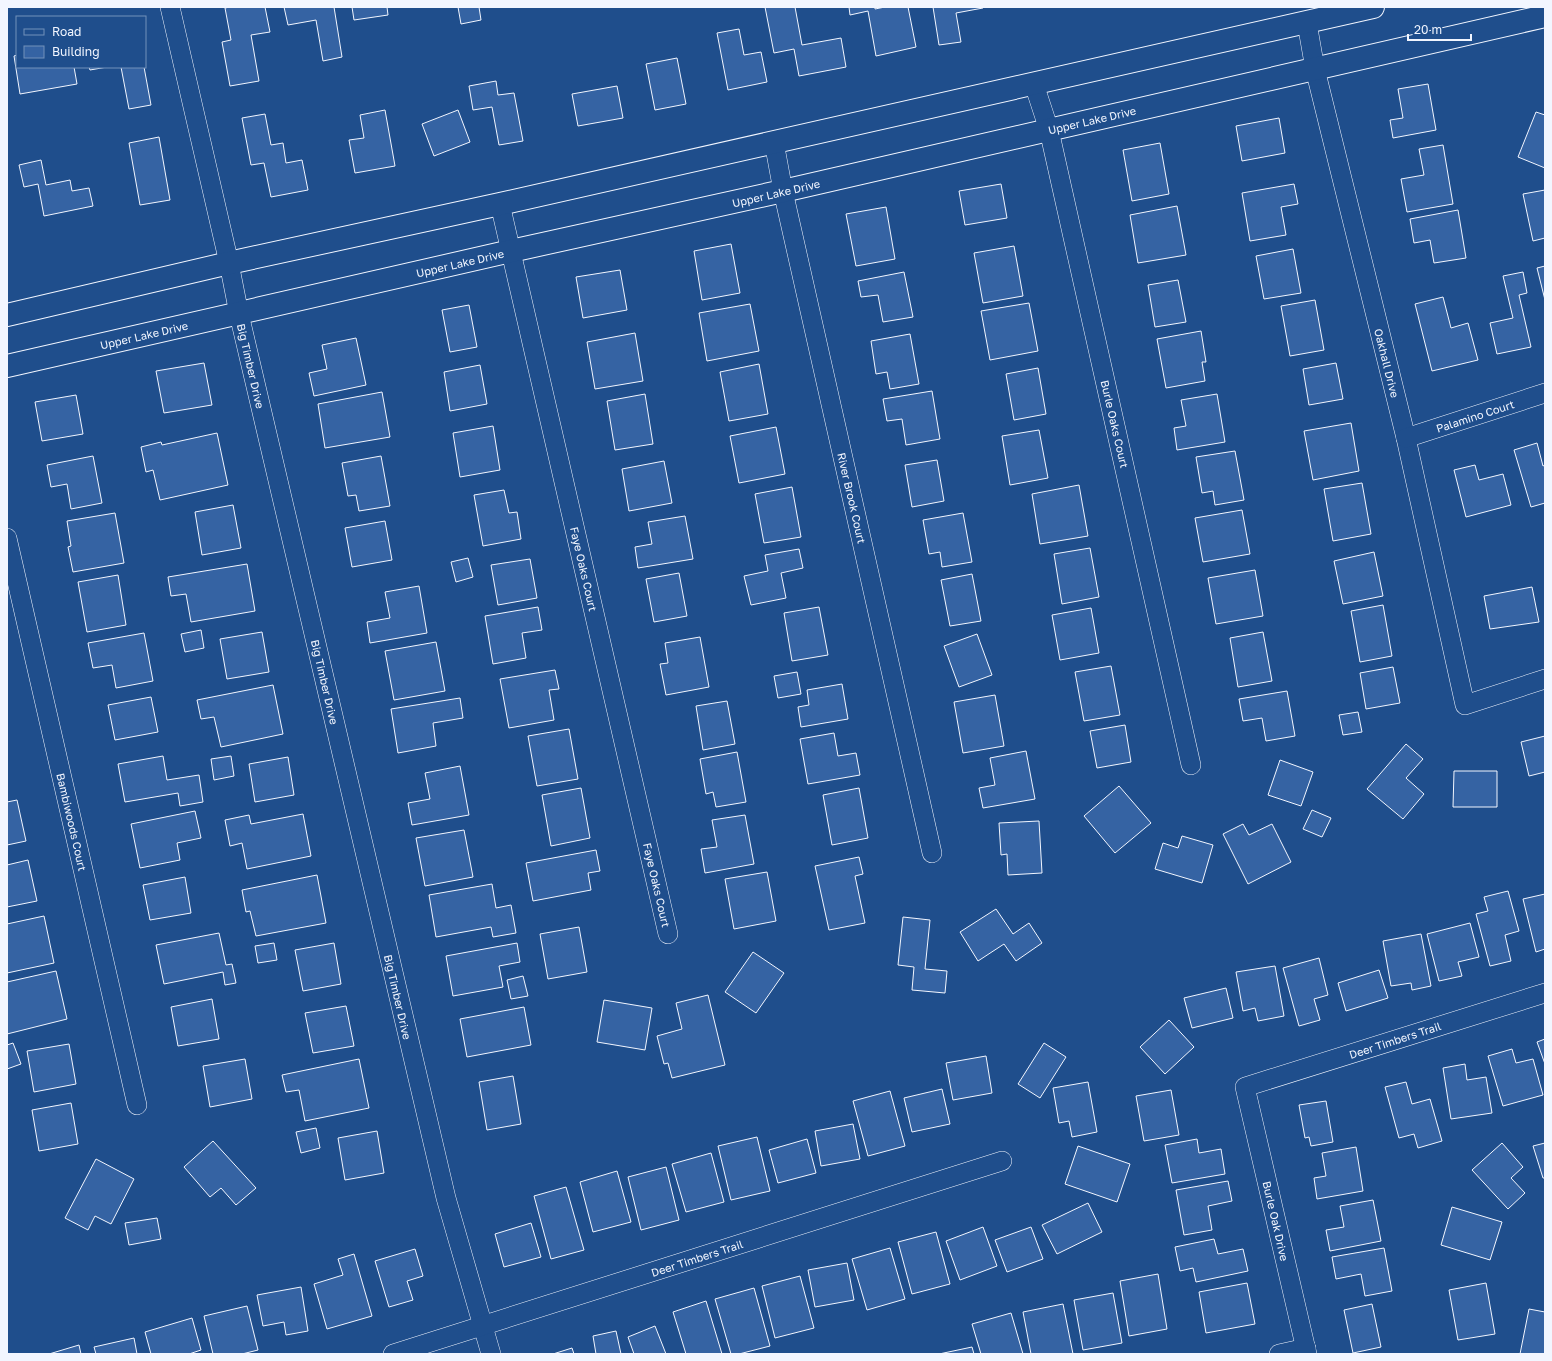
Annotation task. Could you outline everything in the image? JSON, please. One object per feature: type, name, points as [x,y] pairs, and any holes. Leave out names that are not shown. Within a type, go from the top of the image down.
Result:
[{"type":"street","name":"Big Timber Drive","points":[[170,7],[229,263],[239,314],[446,1198],[491,1354]]},
{"type":"street","points":[[7,316],[229,263],[500,204],[1373,7]]},
{"type":"street","name":"Upper Lake Drive","points":[[7,366],[511,251],[783,191],[1545,16]]},
{"type":"street","name":"Oakhall Drive","points":[[1307,23],[1315,69],[1406,438],[1465,704],[1545,679]]},
{"type":"street","name":"Burle Oaks Court","points":[[1034,84],[1049,130],[1191,765]]},
{"type":"street","name":"River Brook Court","points":[[774,142],[783,191],[932,853]]},
{"type":"street","name":"Faye Oaks Court","points":[[500,204],[668,934]]},
{"type":"street","name":"Palamino Court","points":[[1406,438],[1545,394]]},
{"type":"street","name":"Bambiwoods Court","points":[[7,538],[137,1105]]},
{"type":"street","name":"Deer Timbers Trail","points":[[1245,1087],[1545,992]]},
{"type":"street","name":"Burle Oak Drive","points":[[1245,1087],[1306,1351]]},
{"type":"street","name":"Deer Timbers Trail","points":[[393,1354],[1002,1161]]},
{"type":"street","points":[[1279,1354],[1306,1351]]},
{"type":"building","points":[[265,7],[270,32],[251,35],[259,81],[230,86],[222,42],[231,40],[225,8]]},
{"type":"building","points":[[284,7],[334,7],[342,57],[323,61],[316,20],[288,25]]},
{"type":"building","points":[[352,7],[387,7],[388,15],[354,20]]},
{"type":"building","points":[[458,7],[479,7],[481,20],[461,24]]},
{"type":"building","points":[[765,7],[795,7],[802,45],[841,38],[846,67],[799,76],[794,49],[774,53]]},
{"type":"building","points":[[849,7],[875,7],[875,9],[885,7],[908,7],[916,47],[876,56],[868,11],[850,15]]},
{"type":"building","points":[[933,7],[983,8],[956,13],[961,42],[939,45]]},
{"type":"building","points":[[739,29],[744,55],[761,52],[767,82],[728,90],[717,33]]},
{"type":"building","points":[[16,55],[16,68],[74,68],[77,84],[20,94],[14,56]]},
{"type":"building","points":[[677,58],[686,104],[655,110],[646,64]]},
{"type":"building","points":[[89,68],[101,68],[90,70]]},
{"type":"building","points":[[121,68],[144,68],[151,105],[129,109]]},
{"type":"building","points":[[496,81],[498,95],[514,93],[523,141],[499,145],[492,107],[473,110],[469,86]]},
{"type":"building","points":[[1428,84],[1436,130],[1393,138],[1390,120],[1403,118],[1398,89]]},
{"type":"building","points":[[617,86],[623,118],[578,126],[572,94]]},
{"type":"building","points":[[385,110],[395,166],[355,173],[349,140],[364,138],[360,115]]},
{"type":"building","points":[[458,110],[470,142],[434,156],[422,124]]},
{"type":"building","points":[[1536,112],[1545,115],[1545,168],[1518,157]]},
{"type":"building","points":[[265,114],[271,145],[283,143],[286,163],[302,160],[308,190],[271,197],[264,163],[251,165],[242,118]]},
{"type":"building","points":[[1279,118],[1285,153],[1242,161],[1236,126]]},
{"type":"building","points":[[159,137],[170,200],[140,205],[129,143]]},
{"type":"building","points":[[1160,143],[1169,194],[1132,201],[1123,150]]},
{"type":"building","points":[[1443,145],[1453,204],[1407,212],[1401,179],[1424,175],[1419,149]]},
{"type":"building","points":[[41,160],[46,185],[70,180],[72,191],[89,188],[93,206],[44,216],[38,184],[24,187],[19,165]]},
{"type":"building","points":[[1001,184],[1007,218],[965,225],[959,191]]},
{"type":"building","points":[[1294,184],[1298,204],[1281,207],[1286,235],[1250,241],[1242,193]]},
{"type":"building","points":[[1545,190],[1545,238],[1533,241],[1523,194]]},
{"type":"building","points":[[1177,206],[1186,255],[1138,263],[1130,215]]},
{"type":"building","points":[[886,207],[895,259],[856,266],[846,214]]},
{"type":"building","points":[[1458,210],[1466,258],[1434,263],[1430,240],[1414,243],[1410,219]]},
{"type":"building","points":[[731,244],[740,293],[702,300],[694,251]]},
{"type":"building","points":[[1014,246],[1023,296],[983,303],[974,253]]},
{"type":"building","points":[[1293,249],[1301,293],[1264,299],[1256,256]]},
{"type":"building","points":[[1545,266],[1545,300],[1537,268]]},
{"type":"building","points":[[620,270],[627,310],[583,318],[576,277]]},
{"type":"building","points":[[904,272],[913,317],[883,322],[878,295],[861,297],[858,281]]},
{"type":"building","points":[[1523,272],[1527,293],[1519,295],[1531,347],[1497,354],[1490,323],[1513,318],[1503,276]]},
{"type":"building","points":[[1178,280],[1186,322],[1155,327],[1148,285]]},
{"type":"building","points":[[1443,297],[1451,328],[1468,323],[1478,360],[1432,371],[1415,304]]},
{"type":"building","points":[[1315,300],[1324,350],[1290,356],[1281,306]]},
{"type":"building","points":[[1029,303],[1038,351],[990,360],[981,311]]},
{"type":"building","points":[[750,304],[759,351],[707,361],[699,313]]},
{"type":"building","points":[[469,305],[477,347],[450,352],[442,310]]},
{"type":"building","points":[[1201,331],[1206,362],[1202,362],[1205,381],[1166,388],[1157,339]]},
{"type":"building","points":[[635,333],[643,381],[595,389],[587,342]]},
{"type":"building","points":[[910,334],[919,384],[890,389],[887,372],[876,374],[871,341]]},
{"type":"building","points":[[356,338],[366,385],[314,396],[309,373],[327,369],[322,345]]},
{"type":"building","points":[[204,363],[212,405],[164,413],[156,371]]},
{"type":"building","points":[[1336,363],[1343,399],[1309,405],[1303,369]]},
{"type":"building","points":[[759,364],[768,414],[729,421],[720,372]]},
{"type":"building","points":[[480,365],[487,404],[450,411],[444,372]]},
{"type":"building","points":[[1038,368],[1046,414],[1014,420],[1006,374]]},
{"type":"building","points":[[932,391],[940,439],[906,445],[902,419],[887,421],[883,399]]},
{"type":"building","points":[[382,392],[390,437],[325,448],[318,404]]},
{"type":"building","points":[[645,394],[653,444],[615,450],[607,401]]},
{"type":"building","points":[[1217,394],[1225,442],[1177,450],[1174,428],[1186,426],[1181,400]]},
{"type":"building","points":[[76,395],[83,434],[42,441],[35,402]]},
{"type":"building","points":[[1351,423],[1359,471],[1313,480],[1304,431]]},
{"type":"building","points":[[493,426],[500,470],[460,477],[453,433]]},
{"type":"building","points":[[776,427],[785,474],[739,483],[730,436]]},
{"type":"building","points":[[1039,430],[1048,478],[1010,485],[1002,436]]},
{"type":"building","points":[[217,433],[228,485],[160,500],[153,470],[146,472],[141,447],[161,442],[162,445]]},
{"type":"building","points":[[1537,443],[1543,466],[1545,465],[1545,503],[1531,507],[1514,450]]},
{"type":"building","points":[[1235,451],[1244,500],[1215,505],[1213,491],[1202,493],[1196,457]]},
{"type":"building","points":[[93,456],[102,503],[71,509],[67,484],[51,487],[47,465]]},
{"type":"building","points":[[381,456],[390,506],[359,511],[356,495],[348,496],[342,463]]},
{"type":"building","points":[[937,460],[944,501],[912,507],[905,465]]},
{"type":"building","points":[[664,461],[672,503],[629,511],[622,469]]},
{"type":"building","points":[[1475,465],[1479,480],[1503,474],[1511,505],[1466,517],[1454,470]]},
{"type":"building","points":[[1362,483],[1371,534],[1333,541],[1324,489]]},
{"type":"building","points":[[1079,485],[1088,536],[1040,544],[1032,494]]},
{"type":"building","points":[[792,487],[801,537],[764,543],[755,494]]},
{"type":"building","points":[[504,490],[509,513],[517,512],[521,539],[483,546],[474,495]]},
{"type":"building","points":[[233,505],[241,548],[202,555],[195,512]]},
{"type":"building","points":[[1242,510],[1250,554],[1203,562],[1195,518]]},
{"type":"building","points":[[115,513],[124,563],[73,572],[68,547],[71,546],[67,521]]},
{"type":"building","points":[[963,513],[972,562],[942,567],[940,552],[929,554],[923,520]]},
{"type":"building","points":[[685,516],[693,559],[638,568],[635,547],[652,544],[648,522]]},
{"type":"building","points":[[385,521],[392,560],[352,567],[345,528]]},
{"type":"building","points":[[1090,548],[1099,597],[1062,604],[1054,554]]},
{"type":"building","points":[[799,549],[803,568],[781,573],[786,598],[751,605],[744,576],[768,571],[765,555]]},
{"type":"building","points":[[1374,552],[1383,596],[1343,604],[1334,561]]},
{"type":"building","points":[[468,558],[473,577],[456,582],[451,562]]},
{"type":"building","points":[[530,559],[537,598],[498,605],[491,565]]},
{"type":"building","points":[[247,564],[255,611],[191,622],[186,594],[171,596],[168,577]]},
{"type":"building","points":[[1255,570],[1263,616],[1216,624],[1208,578]]},
{"type":"building","points":[[679,573],[687,616],[654,622],[646,579]]},
{"type":"building","points":[[972,574],[981,621],[950,626],[941,580]]},
{"type":"building","points":[[118,575],[126,625],[87,632],[78,582]]},
{"type":"building","points":[[419,586],[427,633],[370,643],[367,622],[390,618],[385,592]]},
{"type":"building","points":[[1532,587],[1539,622],[1490,629],[1484,596]]},
{"type":"building","points":[[1383,605],[1392,656],[1360,662],[1351,611]]},
{"type":"building","points":[[538,607],[542,630],[522,633],[526,658],[493,664],[485,616]]},
{"type":"building","points":[[819,607],[828,655],[792,661],[784,613]]},
{"type":"building","points":[[1091,608],[1099,653],[1060,660],[1052,615]]},
{"type":"building","points":[[201,630],[204,648],[185,652],[181,634]]},
{"type":"building","points":[[262,632],[269,672],[227,679],[220,639]]},
{"type":"building","points":[[1263,632],[1272,681],[1238,687],[1230,638]]},
{"type":"building","points":[[144,633],[153,681],[116,688],[112,665],[93,668],[88,643]]},
{"type":"building","points":[[977,634],[992,675],[959,687],[944,646]]},
{"type":"building","points":[[700,637],[709,687],[666,695],[660,664],[668,663],[665,643]]},
{"type":"building","points":[[436,642],[445,691],[394,700],[385,651]]},
{"type":"building","points":[[1111,666],[1120,715],[1084,721],[1075,672]]},
{"type":"building","points":[[1393,667],[1400,703],[1366,709],[1360,673]]},
{"type":"building","points":[[555,670],[559,689],[549,690],[554,720],[509,728],[500,679]]},
{"type":"building","points":[[797,672],[801,694],[778,698],[774,676]]},
{"type":"building","points":[[842,684],[848,719],[801,727],[798,707],[809,705],[807,690]]},
{"type":"building","points":[[273,685],[283,734],[221,747],[214,717],[201,719],[197,700]]},
{"type":"building","points":[[1287,691],[1295,736],[1266,741],[1262,718],[1243,721],[1239,699]]},
{"type":"building","points":[[995,695],[1004,746],[963,753],[954,702]]},
{"type":"building","points":[[151,697],[158,732],[115,740],[108,705]]},
{"type":"building","points":[[460,698],[463,718],[433,723],[436,746],[398,753],[391,709]]},
{"type":"building","points":[[727,701],[735,744],[703,750],[696,706]]},
{"type":"building","points":[[1358,712],[1362,732],[1343,735],[1339,715]]},
{"type":"building","points":[[1125,725],[1131,762],[1097,768],[1090,731]]},
{"type":"building","points":[[569,729],[578,779],[537,786],[528,736]]},
{"type":"building","points":[[834,733],[838,756],[856,753],[860,775],[808,784],[800,739]]},
{"type":"building","points":[[1545,736],[1545,772],[1529,776],[1521,742]]},
{"type":"building","points":[[1406,744],[1423,759],[1406,778],[1424,794],[1403,819],[1367,789]]},
{"type":"building","points":[[1026,751],[1035,799],[983,808],[979,788],[995,785],[990,758]]},
{"type":"building","points":[[737,752],[746,802],[716,807],[713,792],[706,794],[700,759]]},
{"type":"building","points":[[163,756],[167,780],[199,775],[203,802],[180,806],[178,793],[125,802],[118,764]]},
{"type":"building","points":[[231,756],[234,776],[214,780],[211,759]]},
{"type":"building","points":[[288,757],[294,795],[255,802],[249,764]]},
{"type":"building","points":[[1280,760],[1313,772],[1301,806],[1268,795]]},
{"type":"building","points":[[460,766],[469,815],[412,825],[408,803],[430,799],[425,773]]},
{"type":"building","points":[[1454,771],[1497,771],[1497,807],[1453,807]]},
{"type":"building","points":[[1119,786],[1151,823],[1115,853],[1084,816]]},
{"type":"building","points":[[581,788],[590,838],[551,846],[542,795]]},
{"type":"building","points":[[859,788],[868,838],[832,845],[823,795]]},
{"type":"building","points":[[17,800],[26,841],[7,845],[7,802]]},
{"type":"building","points":[[1312,810],[1331,818],[1322,837],[1303,829]]},
{"type":"building","points":[[195,811],[201,838],[177,843],[180,860],[140,868],[131,824]]},
{"type":"building","points":[[303,814],[311,856],[247,869],[242,843],[230,846],[225,820],[249,815],[251,824]]},
{"type":"building","points":[[745,815],[754,864],[705,873],[701,849],[717,847],[712,820]]},
{"type":"building","points":[[1039,821],[1042,873],[1008,875],[1007,854],[1001,855],[999,823]]},
{"type":"building","points":[[1243,824],[1249,835],[1272,824],[1291,862],[1248,884],[1223,834]]},
{"type":"building","points":[[464,830],[473,877],[425,886],[416,838]]},
{"type":"building","points":[[1182,836],[1213,845],[1202,883],[1155,869],[1163,843],[1178,848]]},
{"type":"building","points":[[596,850],[600,871],[588,873],[591,890],[533,901],[526,863]]},
{"type":"building","points":[[859,857],[863,874],[855,876],[865,923],[829,930],[815,866]]},
{"type":"building","points":[[28,860],[37,901],[7,907],[7,865]]},
{"type":"building","points":[[767,872],[776,921],[734,929],[725,879]]},
{"type":"building","points":[[317,875],[326,923],[256,936],[250,911],[246,912],[242,890]]},
{"type":"building","points":[[185,877],[191,913],[150,920],[143,885]]},
{"type":"building","points":[[492,884],[496,908],[511,905],[516,933],[493,937],[491,927],[436,937],[429,895]]},
{"type":"building","points":[[1508,891],[1519,931],[1505,935],[1511,961],[1490,966],[1476,914],[1488,911],[1484,897]]},
{"type":"building","points":[[1545,894],[1545,949],[1536,952],[1523,899]]},
{"type":"building","points":[[996,909],[1013,934],[1029,923],[1042,943],[1016,961],[1004,944],[978,961],[960,932]]},
{"type":"building","points":[[44,916],[54,963],[7,973],[7,924]]},
{"type":"building","points":[[903,917],[930,920],[925,969],[947,971],[945,993],[912,990],[914,967],[898,965]]},
{"type":"building","points":[[1470,923],[1479,957],[1458,962],[1462,976],[1439,981],[1427,934]]},
{"type":"building","points":[[579,927],[587,972],[548,979],[540,934]]},
{"type":"building","points":[[219,933],[226,965],[232,964],[236,983],[225,985],[223,972],[164,984],[156,945]]},
{"type":"building","points":[[1421,934],[1431,986],[1412,990],[1411,983],[1391,986],[1383,941]]},
{"type":"building","points":[[274,943],[277,960],[258,963],[255,946]]},
{"type":"building","points":[[334,943],[341,984],[303,991],[295,950]]},
{"type":"building","points":[[517,943],[520,962],[499,966],[503,987],[453,996],[446,956]]},
{"type":"building","points":[[753,952],[784,973],[756,1013],[725,992]]},
{"type":"building","points":[[1319,958],[1328,995],[1314,999],[1320,1020],[1299,1026],[1283,968]]},
{"type":"building","points":[[1275,966],[1284,1016],[1258,1021],[1255,1008],[1243,1011],[1236,972]]},
{"type":"building","points":[[1379,970],[1388,998],[1346,1011],[1338,983]]},
{"type":"building","points":[[56,971],[67,1019],[7,1034],[7,982]]},
{"type":"building","points":[[523,976],[528,996],[511,999],[507,980]]},
{"type":"building","points":[[1226,988],[1233,1018],[1192,1028],[1184,998]]},
{"type":"building","points":[[708,995],[725,1065],[672,1078],[668,1063],[664,1064],[657,1036],[682,1029],[676,1003]]},
{"type":"building","points":[[212,999],[219,1039],[178,1046],[171,1007]]},
{"type":"building","points":[[604,1000],[652,1008],[645,1050],[597,1042]]},
{"type":"building","points":[[346,1006],[354,1046],[313,1053],[305,1013]]},
{"type":"building","points":[[524,1007],[531,1045],[467,1057],[460,1019]]},
{"type":"building","points":[[1169,1020],[1194,1047],[1165,1074],[1140,1047]]},
{"type":"building","points":[[1545,1039],[1545,1064],[1537,1042]]},
{"type":"building","points":[[13,1043],[21,1064],[7,1069],[7,1045]]},
{"type":"building","points":[[1044,1043],[1066,1057],[1040,1098],[1018,1084]]},
{"type":"building","points":[[69,1044],[76,1084],[34,1092],[27,1051]]},
{"type":"building","points":[[1512,1049],[1516,1063],[1533,1059],[1543,1095],[1503,1106],[1488,1056]]},
{"type":"building","points":[[986,1056],[992,1093],[953,1100],[946,1063]]},
{"type":"building","points":[[245,1059],[252,1099],[210,1107],[203,1066]]},
{"type":"building","points":[[359,1059],[369,1108],[305,1121],[299,1090],[286,1092],[282,1075]]},
{"type":"building","points":[[1465,1064],[1467,1080],[1486,1077],[1492,1113],[1451,1119],[1443,1068]]},
{"type":"building","points":[[513,1076],[521,1124],[487,1130],[479,1082]]},
{"type":"building","points":[[1088,1082],[1097,1132],[1072,1137],[1069,1121],[1059,1123],[1053,1088]]},
{"type":"building","points":[[1406,1082],[1412,1104],[1430,1099],[1442,1141],[1418,1148],[1414,1134],[1399,1138],[1385,1087]]},
{"type":"building","points":[[942,1089],[950,1124],[912,1132],[904,1098]]},
{"type":"building","points":[[1171,1090],[1179,1135],[1144,1141],[1136,1096]]},
{"type":"building","points":[[890,1091],[905,1146],[868,1156],[853,1101]]},
{"type":"building","points":[[1326,1101],[1333,1142],[1311,1146],[1309,1137],[1305,1138],[1299,1105]]},
{"type":"building","points":[[71,1103],[78,1144],[39,1151],[32,1110]]},
{"type":"building","points":[[853,1124],[860,1159],[821,1166],[815,1131]]},
{"type":"building","points":[[316,1128],[320,1148],[301,1153],[296,1132]]},
{"type":"building","points":[[377,1131],[384,1173],[345,1180],[338,1138]]},
{"type":"building","points":[[757,1137],[770,1191],[731,1200],[718,1146]]},
{"type":"building","points":[[807,1139],[816,1173],[778,1183],[769,1150]]},
{"type":"building","points":[[1197,1139],[1199,1153],[1221,1149],[1225,1174],[1172,1183],[1165,1145]]},
{"type":"building","points":[[213,1141],[256,1188],[236,1205],[221,1188],[210,1197],[184,1167]]},
{"type":"building","points":[[1502,1143],[1523,1167],[1511,1178],[1525,1193],[1508,1209],[1472,1170]]},
{"type":"building","points":[[1545,1143],[1545,1178],[1543,1178],[1533,1146]]},
{"type":"building","points":[[1078,1146],[1130,1164],[1117,1202],[1065,1184]]},
{"type":"building","points":[[1356,1147],[1363,1191],[1317,1199],[1314,1178],[1326,1176],[1322,1153]]},
{"type":"building","points":[[711,1153],[724,1202],[686,1212],[672,1164]]},
{"type":"building","points":[[96,1159],[134,1179],[111,1224],[95,1216],[88,1230],[65,1218]]},
{"type":"building","points":[[666,1167],[679,1220],[641,1230],[628,1177]]},
{"type":"building","points":[[617,1171],[631,1222],[593,1232],[580,1182]]},
{"type":"building","points":[[1228,1181],[1232,1201],[1208,1206],[1212,1230],[1184,1235],[1176,1190]]},
{"type":"building","points":[[566,1187],[584,1250],[551,1259],[534,1196]]},
{"type":"building","points":[[1373,1200],[1381,1241],[1330,1251],[1326,1230],[1344,1227],[1340,1206]]},
{"type":"building","points":[[1088,1203],[1102,1232],[1057,1254],[1042,1225]]},
{"type":"building","points":[[1452,1207],[1502,1222],[1490,1260],[1441,1245]]},
{"type":"building","points":[[157,1218],[161,1239],[129,1245],[125,1223]]},
{"type":"building","points":[[531,1223],[541,1257],[504,1267],[495,1234]]},
{"type":"building","points":[[983,1227],[997,1266],[960,1280],[946,1241]]},
{"type":"building","points":[[1031,1227],[1043,1259],[1007,1272],[995,1240]]},
{"type":"building","points":[[936,1232],[950,1284],[912,1294],[898,1242]]},
{"type":"building","points":[[1214,1239],[1218,1254],[1243,1249],[1248,1271],[1196,1282],[1193,1268],[1180,1271],[1175,1247]]},
{"type":"building","points":[[890,1248],[905,1299],[867,1310],[852,1259]]},
{"type":"building","points":[[1384,1248],[1392,1291],[1365,1296],[1361,1274],[1336,1279],[1332,1257]]},
{"type":"building","points":[[415,1249],[423,1276],[407,1281],[413,1300],[389,1307],[375,1261]]},
{"type":"building","points":[[354,1254],[372,1316],[327,1329],[314,1284],[343,1275],[338,1259]]},
{"type":"building","points":[[847,1263],[854,1300],[815,1307],[808,1270]]},
{"type":"building","points":[[1158,1274],[1167,1329],[1129,1336],[1120,1281]]},
{"type":"building","points":[[800,1276],[814,1328],[775,1338],[762,1286]]},
{"type":"building","points":[[1247,1283],[1255,1324],[1206,1333],[1199,1292]]},
{"type":"building","points":[[1486,1283],[1495,1334],[1458,1340],[1449,1290]]},
{"type":"building","points":[[301,1287],[308,1331],[286,1335],[284,1322],[263,1326],[257,1295]]},
{"type":"building","points":[[754,1288],[770,1346],[739,1354],[731,1354],[715,1299]]},
{"type":"building","points":[[1113,1293],[1122,1343],[1083,1350],[1074,1300]]},
{"type":"building","points":[[706,1301],[722,1354],[686,1354],[673,1312]]},
{"type":"building","points":[[1063,1304],[1073,1354],[1031,1354],[1023,1312]]},
{"type":"building","points":[[1372,1304],[1381,1347],[1353,1353],[1344,1310]]},
{"type":"building","points":[[247,1306],[258,1350],[242,1354],[213,1354],[204,1316]]},
{"type":"building","points":[[1529,1309],[1545,1312],[1545,1354],[1520,1354]]},
{"type":"building","points":[[1011,1313],[1023,1354],[981,1354],[972,1324]]},
{"type":"building","points":[[192,1318],[201,1350],[189,1354],[151,1354],[145,1332]]},
{"type":"building","points":[[655,1326],[666,1354],[634,1354],[628,1337]]},
{"type":"building","points":[[616,1331],[621,1354],[596,1354],[593,1336]]},
{"type":"building","points":[[134,1338],[137,1354],[96,1354],[94,1347]]},
{"type":"building","points":[[79,1345],[81,1354],[49,1354]]},
{"type":"building","points":[[972,1347],[974,1354],[939,1354]]},
{"type":"building","points":[[572,1348],[574,1354],[553,1354]]}]
